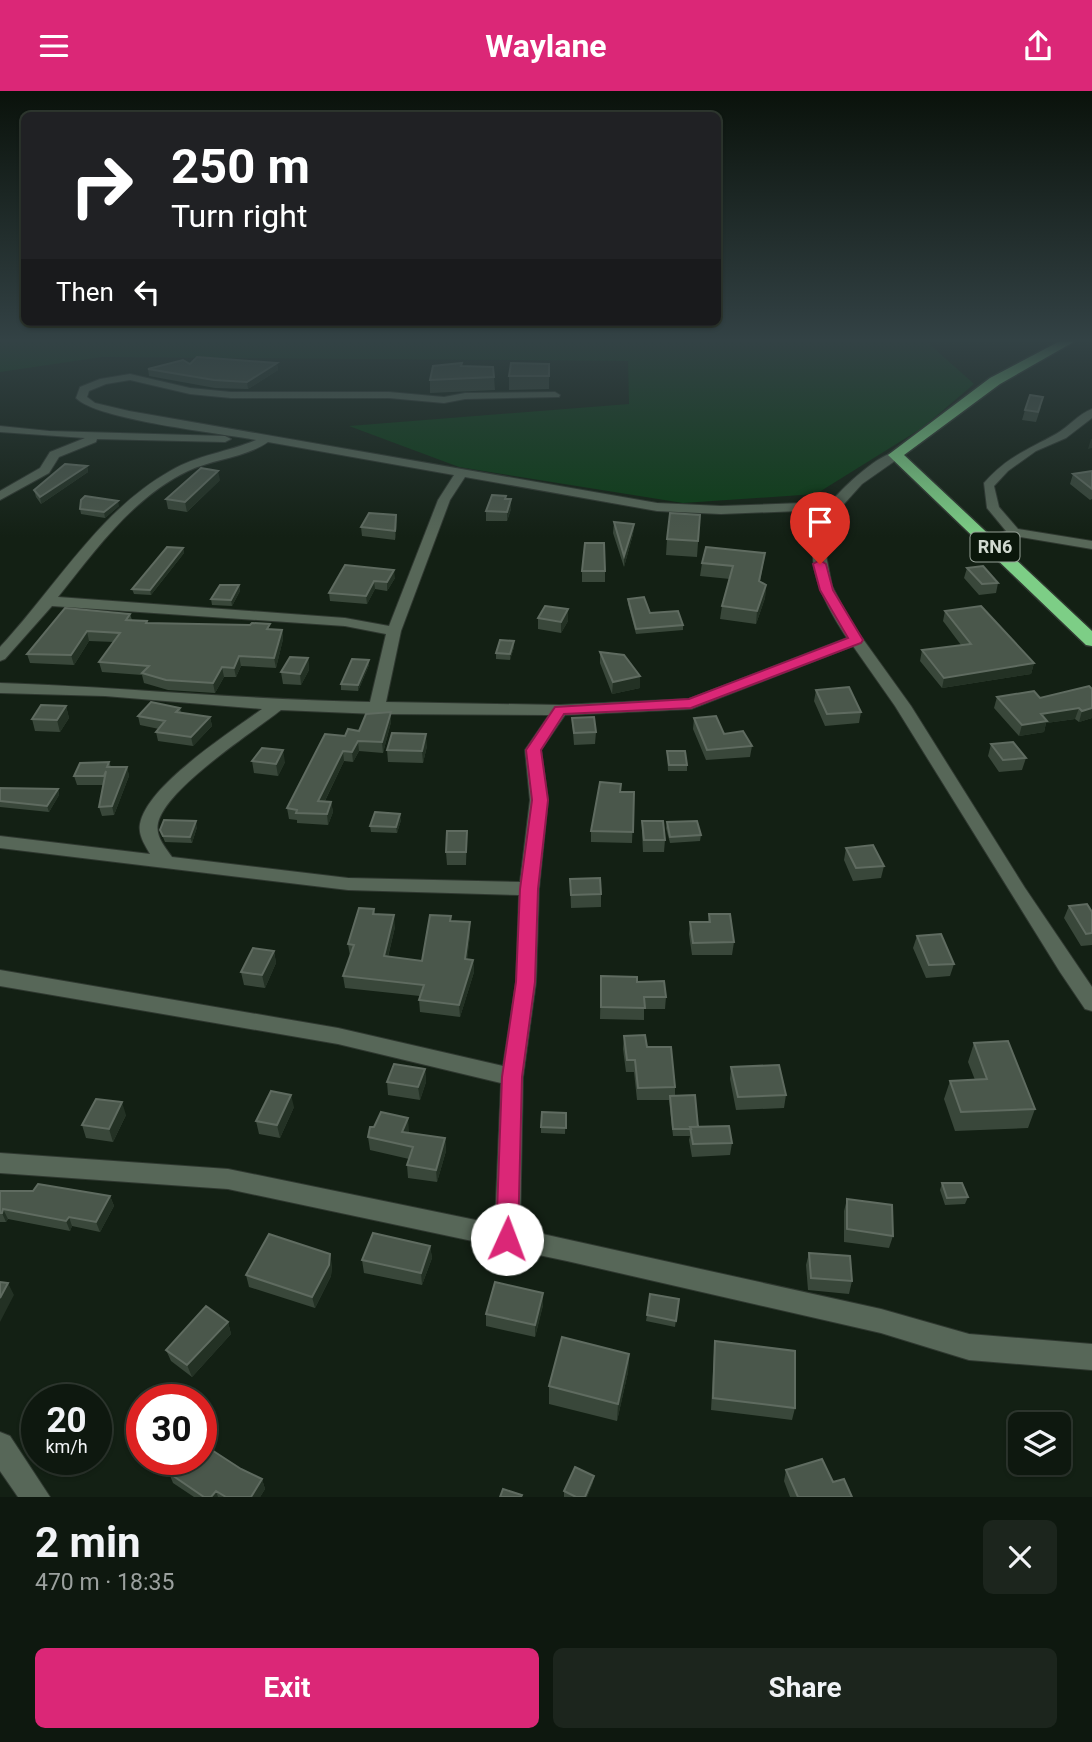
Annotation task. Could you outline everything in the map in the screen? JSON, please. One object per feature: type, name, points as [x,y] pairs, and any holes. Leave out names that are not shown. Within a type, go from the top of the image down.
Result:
[{"type":"highway","points":[[895,455],[962,406]]},
{"type":"highway","name":"RN6","points":[[895,455],[1092,641]]},
{"type":"street","points":[[97,406],[461,474],[657,507],[721,510],[834,506]]},
{"type":"street","points":[[1014,532],[993,508],[988,486],[1004,468],[1032,449],[1062,436],[1092,412]]},
{"type":"street","points":[[0,429],[49,434],[288,441]]},
{"type":"street","points":[[0,496],[45,470],[54,455],[112,434]]},
{"type":"street","points":[[0,656],[116,520],[170,476],[192,464],[263,441]]},
{"type":"street","points":[[895,455],[842,492],[828,514],[819,544],[820,564],[827,590],[856,640],[901,702],[1092,1003]]},
{"type":"street","points":[[376,709],[394,631],[444,500],[461,474]]},
{"type":"street","points":[[989,541],[1014,532],[1092,545]]},
{"type":"street","points":[[48,601],[345,622],[394,631]]},
{"type":"street","points":[[0,688],[105,691],[277,705],[376,709],[560,710],[691,704],[856,640]]},
{"type":"street","points":[[165,860],[155,849],[148,824],[158,803],[191,769],[219,751],[277,705]]},
{"type":"street","points":[[507,1239],[512,1077],[526,982],[529,889],[540,800],[533,750],[560,710]]},
{"type":"street","points":[[0,842],[348,884],[529,889]]},
{"type":"street","points":[[0,978],[338,1036],[512,1077]]},
{"type":"street","points":[[0,1163],[228,1179],[881,1321],[969,1347],[1092,1357]]},
{"type":"street","points":[[0,1446],[35,1497]]},
{"type":"green space","points":[[608,406],[948,406],[922,428],[816,494],[683,503],[459,467],[349,426]]},
{"type":"building","points":[[1026,406],[1040,406],[1038,412],[1025,410]]},
{"type":"building","points":[[65,464],[87,466],[40,497],[34,490]]},
{"type":"building","points":[[201,468],[218,471],[185,502],[166,499]]},
{"type":"building","points":[[1092,471],[1092,489],[1073,474]]},
{"type":"building","points":[[492,495],[511,499],[507,512],[486,511]]},
{"type":"building","points":[[85,496],[118,501],[104,512],[80,509],[81,500]]},
{"type":"building","points":[[369,513],[396,515],[395,531],[361,527]]},
{"type":"building","points":[[670,513],[700,515],[698,541],[667,539]]},
{"type":"building","points":[[614,522],[634,524],[624,556]]},
{"type":"building","points":[[585,543],[604,543],[605,571],[582,571]]},
{"type":"building","points":[[167,547],[183,548],[150,590],[132,589]]},
{"type":"building","points":[[706,547],[765,553],[759,581],[766,585],[757,611],[722,606],[733,566],[702,563]]},
{"type":"building","points":[[345,565],[394,570],[387,582],[374,581],[366,596],[329,593]]},
{"type":"building","points":[[983,566],[998,583],[982,584],[967,568]]},
{"type":"building","points":[[220,585],[239,585],[231,600],[211,599]]},
{"type":"building","points":[[644,597],[650,613],[678,611],[683,625],[636,629],[628,599]]},
{"type":"building","points":[[545,606],[568,609],[561,622],[538,618]]},
{"type":"building","points":[[981,606],[1034,663],[944,678],[922,650],[971,644],[945,611]]},
{"type":"building","points":[[65,608],[130,614],[126,620],[147,621],[146,623],[252,623],[270,624],[267,629],[282,630],[274,658],[239,656],[234,668],[222,667],[213,683],[166,680],[142,673],[149,666],[99,662],[120,633],[87,631],[71,655],[27,654]]},
{"type":"building","points":[[500,640],[514,641],[510,654],[496,653]]},
{"type":"building","points":[[600,652],[624,655],[640,676],[613,682]]},
{"type":"building","points":[[290,657],[308,658],[300,674],[281,672]]},
{"type":"building","points":[[352,659],[369,660],[358,685],[341,684]]},
{"type":"building","points":[[1089,686],[1092,689],[1092,708],[1041,714],[1047,721],[1022,725],[997,697],[1034,691],[1040,698]]},
{"type":"building","points":[[849,687],[861,712],[827,714],[816,690]]},
{"type":"building","points":[[151,702],[180,708],[176,712],[210,717],[191,737],[156,732],[165,721],[138,716]]},
{"type":"building","points":[[41,705],[66,706],[57,720],[32,719]]},
{"type":"building","points":[[391,712],[382,742],[358,741],[352,752],[343,751],[318,801],[331,802],[327,814],[296,813],[297,810],[287,808],[325,734],[345,736],[348,729],[359,731],[366,714]]},
{"type":"building","points":[[716,716],[724,734],[743,731],[752,746],[707,750],[694,718]]},
{"type":"building","points":[[594,717],[596,732],[574,733],[572,718]]},
{"type":"building","points":[[392,733],[426,734],[422,751],[387,750]]},
{"type":"building","points":[[1013,742],[1026,758],[1003,760],[991,744]]},
{"type":"building","points":[[262,748],[283,750],[276,764],[252,761]]},
{"type":"building","points":[[667,751],[685,751],[687,765],[669,765]]},
{"type":"building","points":[[109,762],[107,767],[127,767],[112,806],[99,807],[106,771],[104,776],[74,776],[80,763]]},
{"type":"building","points":[[600,782],[621,784],[620,792],[634,792],[633,832],[591,831]]},
{"type":"building","points":[[0,788],[58,789],[47,806],[0,801]]},
{"type":"building","points":[[375,812],[400,814],[396,827],[370,826]]},
{"type":"building","points":[[164,820],[196,821],[190,837],[163,836],[160,830]]},
{"type":"building","points":[[642,821],[663,821],[665,840],[644,840]]},
{"type":"building","points":[[697,821],[701,835],[670,837],[667,822]]},
{"type":"building","points":[[447,831],[467,831],[466,852],[446,852]]},
{"type":"building","points":[[873,845],[884,866],[856,868],[846,848]]},
{"type":"building","points":[[600,878],[601,894],[571,895],[570,879]]},
{"type":"building","points":[[1087,904],[1092,912],[1092,933],[1086,934],[1069,906]]},
{"type":"building","points":[[359,908],[374,909],[373,914],[394,915],[384,956],[422,961],[430,915],[451,916],[450,921],[470,922],[465,959],[473,960],[459,1005],[419,1000],[424,985],[343,976],[354,945],[348,944]]},
{"type":"building","points":[[709,914],[730,914],[734,942],[693,943],[690,922],[710,922]]},
{"type":"building","points":[[941,934],[954,964],[929,965],[917,936]]},
{"type":"building","points":[[253,948],[274,951],[262,975],[241,972]]},
{"type":"building","points":[[601,976],[637,977],[637,982],[664,981],[666,997],[644,997],[645,1008],[601,1007]]},
{"type":"building","points":[[645,1035],[647,1047],[671,1047],[675,1087],[638,1088],[635,1060],[627,1060],[624,1036]]},
{"type":"building","points":[[1008,1041],[1035,1109],[961,1112],[950,1081],[987,1079],[974,1043]]},
{"type":"building","points":[[394,1064],[425,1069],[418,1087],[387,1082]]},
{"type":"building","points":[[779,1065],[786,1095],[738,1097],[731,1067]]},
{"type":"building","points":[[271,1091],[291,1095],[277,1125],[256,1121]]},
{"type":"building","points":[[695,1095],[698,1127],[673,1129],[670,1096]]},
{"type":"building","points":[[96,1099],[122,1102],[109,1129],[82,1125]]},
{"type":"building","points":[[381,1112],[408,1118],[402,1132],[445,1138],[436,1170],[407,1165],[413,1147],[368,1137],[370,1127],[374,1127]]},
{"type":"building","points":[[542,1112],[566,1113],[566,1128],[541,1127]]},
{"type":"building","points":[[729,1126],[732,1143],[693,1144],[690,1127]]},
{"type":"building","points":[[942,1183],[962,1183],[968,1197],[947,1198]]},
{"type":"building","points":[[38,1184],[110,1196],[96,1222],[69,1217],[66,1221],[3,1209],[0,1213],[0,1191],[33,1191]]},
{"type":"building","points":[[847,1199],[892,1205],[893,1236],[847,1229]]},
{"type":"building","points":[[373,1233],[430,1246],[421,1273],[362,1260]]},
{"type":"building","points":[[269,1234],[330,1254],[329,1265],[312,1297],[246,1275]]},
{"type":"building","points":[[809,1253],[850,1256],[852,1281],[811,1278]]},
{"type":"building","points":[[0,1282],[8,1283],[0,1298]]},
{"type":"building","points":[[495,1282],[543,1293],[535,1325],[486,1314]]},
{"type":"building","points":[[650,1294],[679,1299],[676,1321],[647,1315]]},
{"type":"building","points":[[206,1306],[228,1322],[187,1365],[166,1350]]},
{"type":"building","points":[[562,1337],[629,1354],[618,1404],[549,1386]]},
{"type":"building","points":[[715,1341],[795,1351],[795,1408],[713,1398]]},
{"type":"building","points":[[217,1453],[262,1479],[251,1497],[226,1497],[216,1491],[211,1497],[204,1497],[172,1475],[217,1475]]},
{"type":"building","points":[[822,1459],[833,1482],[844,1479],[852,1497],[798,1497],[786,1470]]},
{"type":"building","points":[[575,1467],[594,1476],[585,1497],[576,1497],[564,1491]]},
{"type":"building","points":[[503,1489],[522,1495],[500,1497]]},
{"type":"route","points":[[507,1239],[512,1077],[526,982],[529,889],[540,800],[533,750],[560,710],[691,704],[856,640],[827,590],[820,564]]}]
